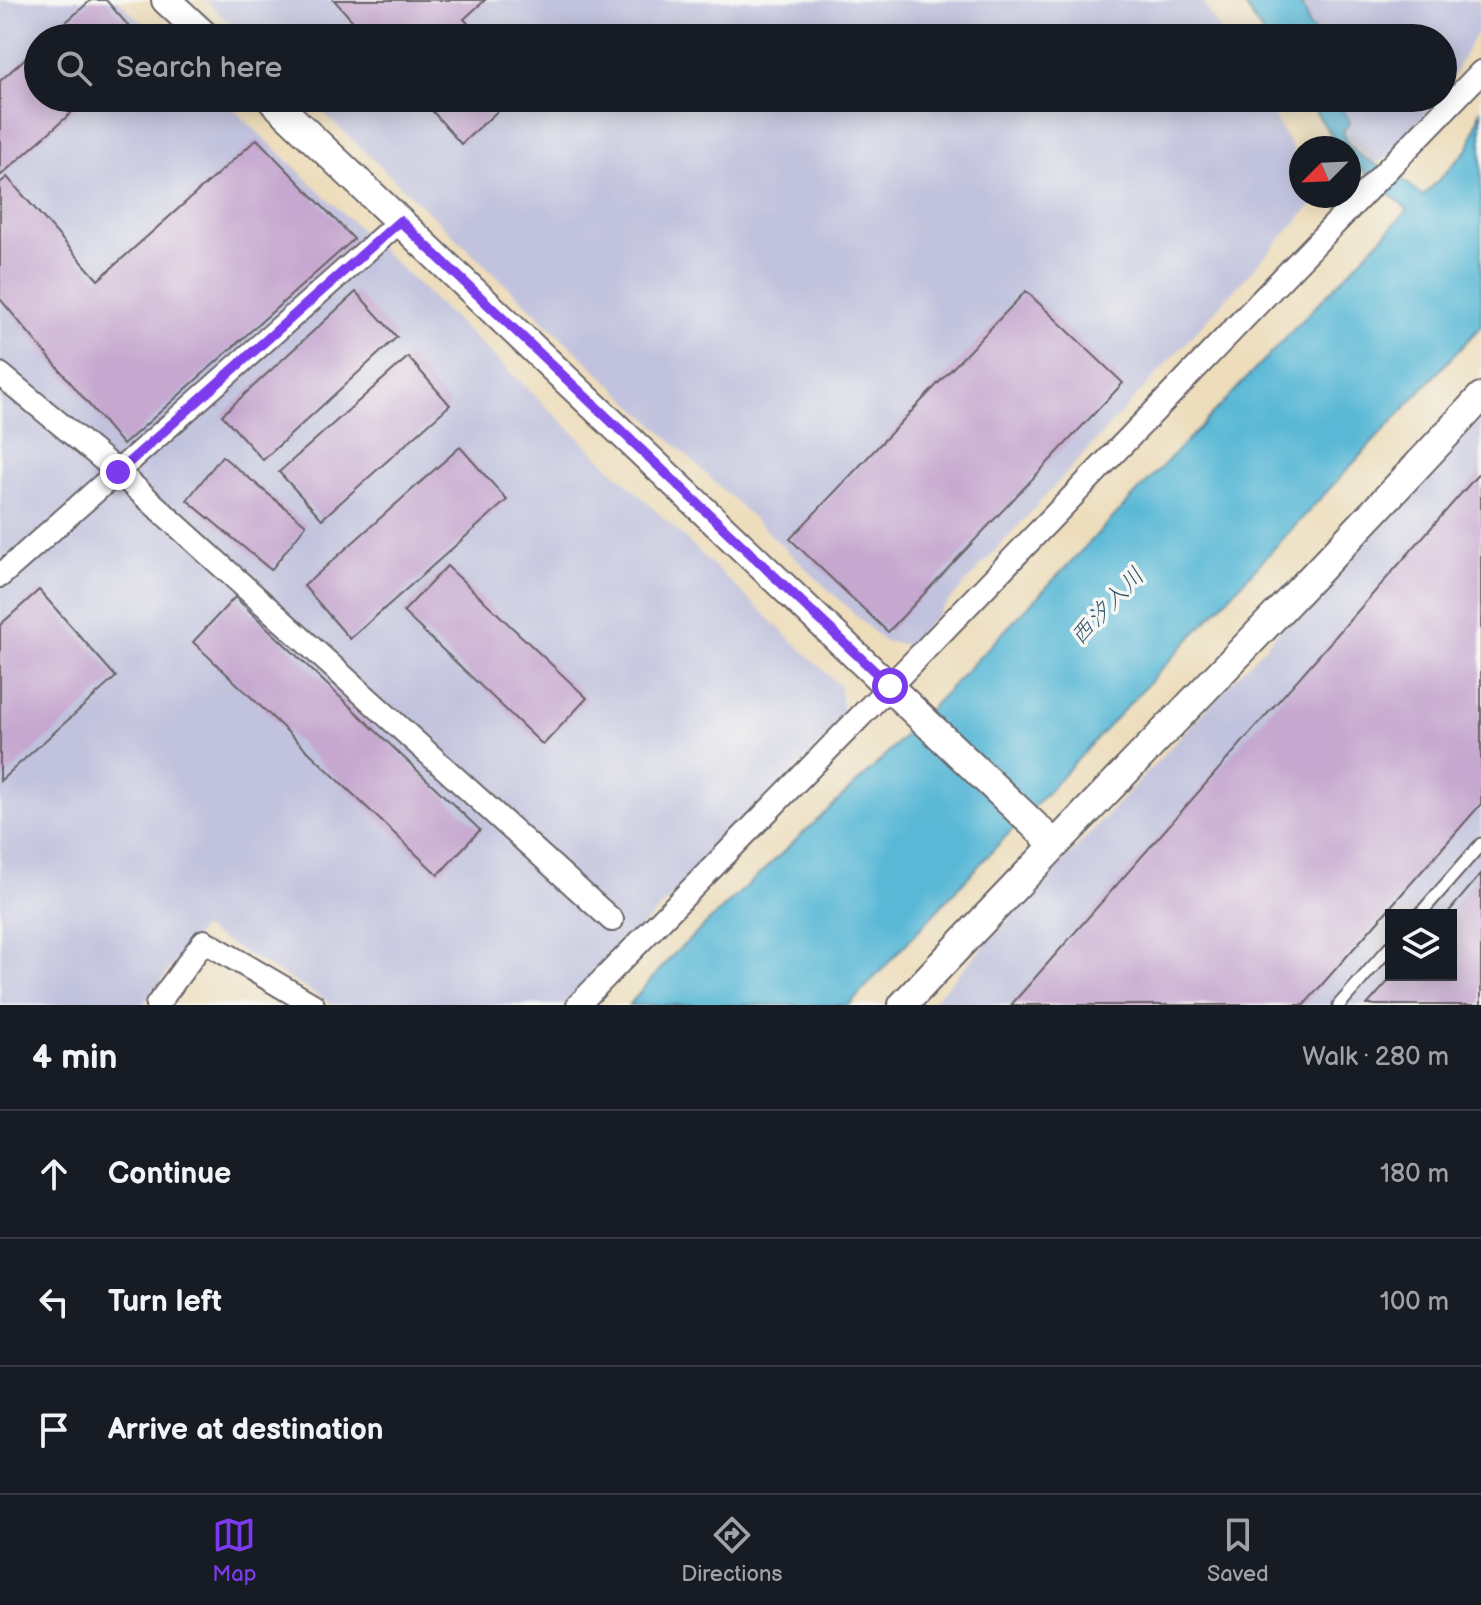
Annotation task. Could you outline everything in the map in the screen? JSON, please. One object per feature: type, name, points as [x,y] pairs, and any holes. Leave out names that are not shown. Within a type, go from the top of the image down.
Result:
[{"type":"street","points":[[166,0],[192,24]]},
{"type":"street","points":[[1457,97],[1481,72]]},
{"type":"street","points":[[285,112],[1054,844]]},
{"type":"street","points":[[578,1005],[890,686],[1442,112]]},
{"type":"street","points":[[0,576],[400,221]]},
{"type":"street","points":[[0,374],[118,472],[612,920]]},
{"type":"street","points":[[903,1005],[1481,397]]},
{"type":"street","points":[[157,1005],[204,941],[313,1005]]},
{"type":"lane","points":[[1424,909],[1481,844]]},
{"type":"lane","points":[[1339,1005],[1385,953]]},
{"type":"shaded area","points":[[0,0],[118,0],[143,24],[24,24],[24,112],[237,112],[840,686],[844,719],[566,1005],[334,1005],[201,928],[143,1005],[0,1005]]},
{"type":"shaded area","points":[[205,0],[1201,0],[1216,24],[230,24]]},
{"type":"shaded area","points":[[1301,0],[1479,0],[1479,28],[1457,68],[1457,24],[1310,24]]},
{"type":"shaded area","points":[[323,112],[1271,112],[1289,142],[1289,208],[1309,208],[909,645],[883,641]]},
{"type":"shaded area","points":[[1345,112],[1427,112],[1386,158],[1375,163],[1361,150],[1361,136],[1345,136],[1351,122]]},
{"type":"shaded area","points":[[1481,416],[1481,1005],[929,1005]]},
{"type":"water","points":[[1242,0],[1298,0],[1306,13],[1308,24],[1257,24]]},
{"type":"water","name":"西汐入川","points":[[1481,109],[1481,326],[849,1005],[629,1005],[672,956],[874,767],[1408,210],[1361,169],[1361,156],[1423,196],[1469,148]]},
{"type":"water","points":[[1316,112],[1344,112],[1350,122],[1343,132],[1345,136],[1332,136]]},
{"type":"building","points":[[91,0],[106,0],[127,24],[64,24]]},
{"type":"building","points":[[334,0],[485,0],[464,19],[468,24],[355,24]]},
{"type":"building","points":[[24,60],[24,112],[72,112],[0,176],[0,81]]},
{"type":"building","points":[[433,112],[496,112],[461,144]]},
{"type":"building","points":[[257,139],[354,239],[123,445],[0,299],[0,183],[7,177],[98,280]]},
{"type":"building","points":[[1026,291],[1123,383],[888,632],[790,539]]},
{"type":"building","points":[[356,292],[397,337],[263,460],[222,415]]},
{"type":"building","points":[[408,357],[450,405],[322,519],[279,472]]},
{"type":"building","points":[[460,447],[507,500],[350,639],[304,586]]},
{"type":"building","points":[[222,456],[306,525],[271,570],[187,500]]},
{"type":"building","points":[[1481,471],[1481,804],[1389,909],[1385,909],[1385,913],[1304,1005],[1011,1005]]},
{"type":"building","points":[[447,566],[587,698],[543,745],[403,612]]},
{"type":"building","points":[[39,590],[116,677],[0,781],[0,625]]},
{"type":"building","points":[[235,597],[480,830],[438,875],[193,642]]},
{"type":"building","points":[[1481,874],[1481,1005],[1367,1005],[1389,981],[1457,981],[1457,909],[1451,909]]},
{"type":"route","points":[[118,472],[400,221],[890,686]]}]
